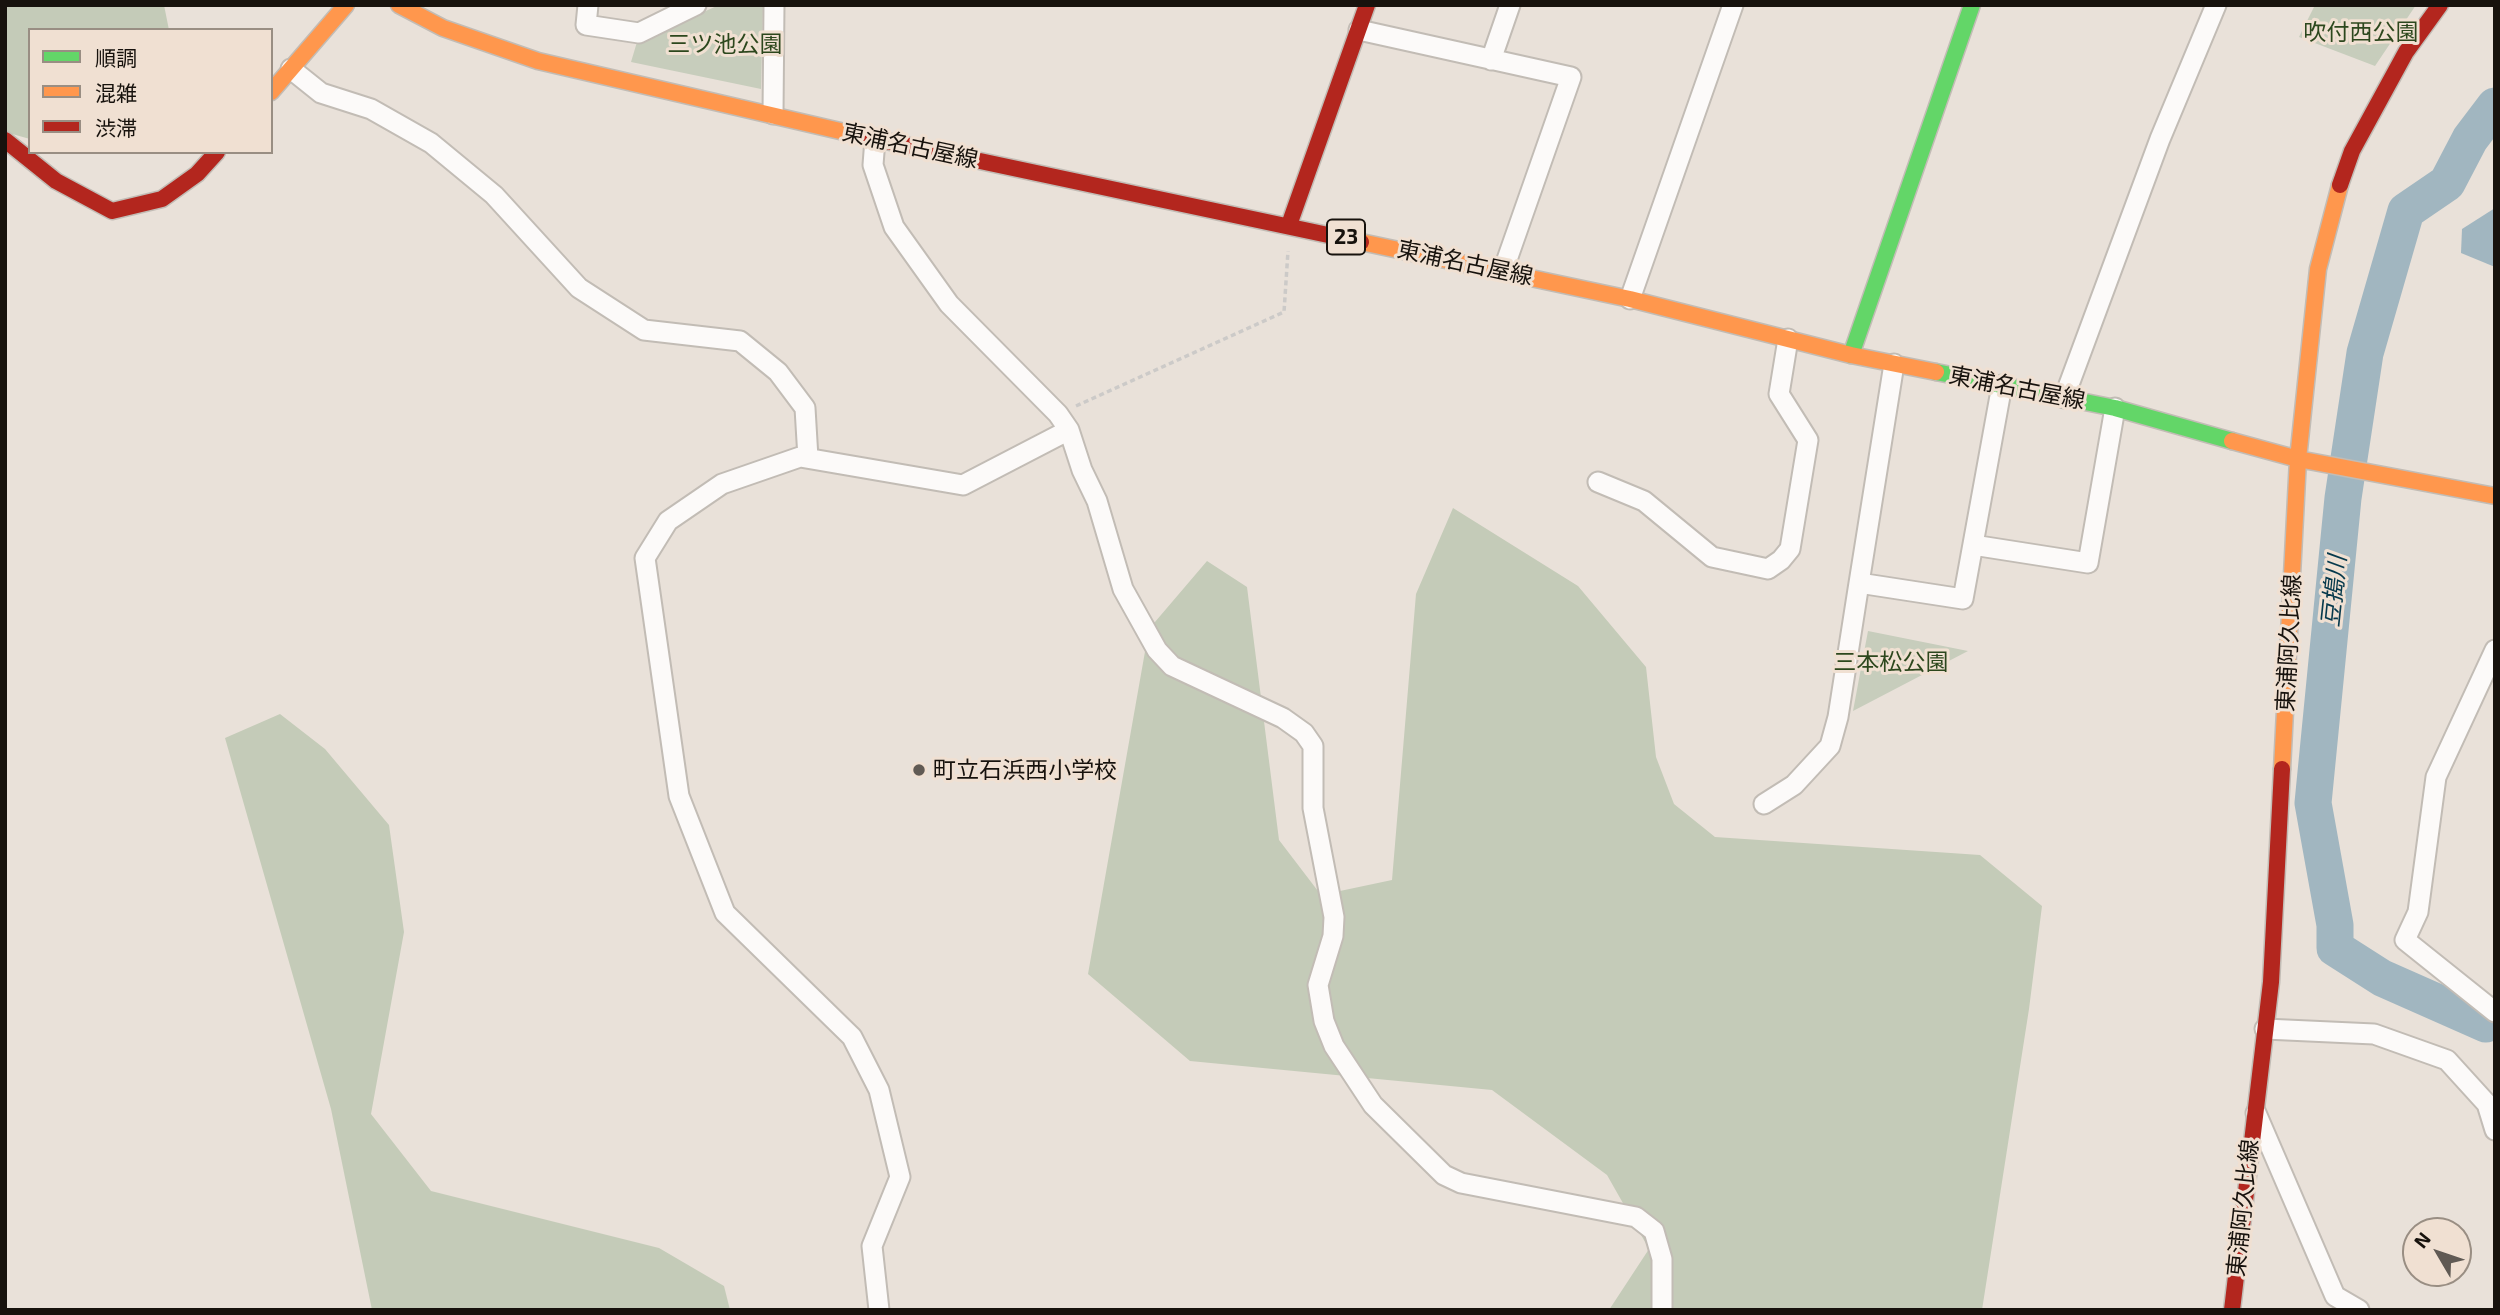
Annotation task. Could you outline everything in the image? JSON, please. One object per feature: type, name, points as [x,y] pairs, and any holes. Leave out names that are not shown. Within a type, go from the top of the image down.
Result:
[{"type":"main road","points":[[273,90],[346,5]]},
{"type":"main road","name":"東浦名古屋線","points":[[399,5],[443,29],[538,61],[875,139],[1630,299],[1852,355],[2115,408],[2298,459],[2495,496]]},
{"type":"main road","points":[[1289,225],[1367,5]]},
{"type":"main road","points":[[1852,355],[1972,5]]},
{"type":"main road","name":"東浦阿久比線","points":[[2232,1310],[2272,968],[2298,459],[2318,269],[2333,203],[2352,150],[2406,52],[2440,5]]},
{"type":"main road","points":[[5,140],[57,181],[112,211],[162,198],[197,174],[215,154]]},
{"type":"street","points":[[588,5],[586,25],[639,33],[696,5]]},
{"type":"street","points":[[774,5],[774,114]]},
{"type":"street","points":[[1491,60],[1510,5]]},
{"type":"street","points":[[1630,299],[1733,5]]},
{"type":"street","points":[[2064,398],[2160,139],[2216,5]]},
{"type":"street","points":[[1359,30],[1571,77],[1503,271]]},
{"type":"street","points":[[291,69],[321,93],[371,109],[431,144],[494,195],[579,288],[644,330],[740,341],[778,372],[805,408],[808,458]]},
{"type":"street","points":[[875,139],[873,165],[894,227],[949,304],[1064,422],[1097,501],[1123,589],[1157,650],[1172,666],[1283,718],[1304,733],[1312,746],[1313,808],[1334,917],[1333,936],[1318,985],[1324,1021],[1334,1046],[1373,1105],[1444,1175],[1461,1183],[1636,1217],[1654,1231],[1662,1259],[1662,1310]]},
{"type":"street","points":[[1598,482],[1644,502],[1712,558],[1768,569],[1781,560],[1790,549],[1808,440],[1779,394],[1788,339]]},
{"type":"street","points":[[1765,804],[1794,785],[1830,746],[1838,717],[1894,364]]},
{"type":"street","points":[[1859,583],[1964,599],[2002,385]]},
{"type":"street","points":[[1973,545],[2088,563],[2115,408]]},
{"type":"street","points":[[879,1310],[872,1246],[900,1177],[878,1090],[852,1037],[725,913],[680,796],[645,558],[668,521],[722,484],[800,457],[963,485],[1064,422]]},
{"type":"street","points":[[2494,655],[2436,777],[2418,912],[2405,940],[2495,1012]]},
{"type":"street","points":[[2265,1028],[2374,1034],[2447,1060],[2487,1104],[2495,1130]]},
{"type":"street","points":[[2254,1108],[2335,1297],[2359,1310]]},
{"type":"path","points":[[1064,422],[1284,312],[1289,225]]},
{"type":"green space","points":[[5,5],[164,5],[169,28],[28,28],[28,138],[5,132]]},
{"type":"green space","name":"三ツ池公園","points":[[719,5],[763,5],[761,89],[631,62],[637,42]]},
{"type":"green space","name":"吹付西公園","points":[[2315,5],[2416,5],[2375,66],[2299,37]]},
{"type":"green space","points":[[1453,508],[1578,586],[1646,667],[1656,757],[1674,804],[1715,837],[1980,855],[2042,906],[2029,1009],[1982,1310],[1609,1310],[1649,1249],[1607,1175],[1492,1090],[1190,1061],[1088,974],[1149,629],[1207,561],[1247,587],[1279,840],[1321,895],[1392,880],[1416,594]]},
{"type":"green space","name":"三本松公園","points":[[1868,631],[1968,651],[1853,711]]},
{"type":"green space","points":[[280,714],[325,749],[389,825],[404,932],[371,1114],[431,1191],[659,1248],[724,1286],[730,1310],[372,1310],[331,1109],[225,738]]},
{"type":"water","points":[[2495,208],[2495,267],[2461,253],[2462,229]]},
{"type":"waterway","name":"豆搗川","points":[[2486,1024],[2382,978],[2335,948],[2335,925],[2313,803],[2343,498],[2365,353],[2406,211],[2447,183],[2470,139],[2495,106]]},
{"type":"traffic: fast","points":[[1851,355],[1972,5]]},
{"type":"traffic: fast","points":[[1936,372],[2115,408],[2232,441]]},
{"type":"traffic: slow","points":[[273,90],[346,5]]},
{"type":"traffic: slow","points":[[399,5],[443,28],[538,61],[853,134]]},
{"type":"traffic: slow","points":[[2282,769],[2298,459],[2318,269],[2340,185]]},
{"type":"traffic: slow","points":[[1361,242],[1630,299],[1851,355],[1936,372]]},
{"type":"traffic: slow","points":[[2232,441],[2298,459],[2495,496]]},
{"type":"traffic: jam","points":[[1289,225],[1367,5]]},
{"type":"traffic: jam","points":[[2340,185],[2352,151],[2406,52],[2440,5]]},
{"type":"traffic: jam","points":[[853,134],[1361,242]]},
{"type":"traffic: jam","points":[[5,140],[56,181],[112,211],[162,199],[197,174],[215,154]]},
{"type":"traffic: jam","points":[[2232,1310],[2271,982],[2282,769]]},
{"type":"place","name":"町立石浜西小学校","points":[[919,770]]}]
